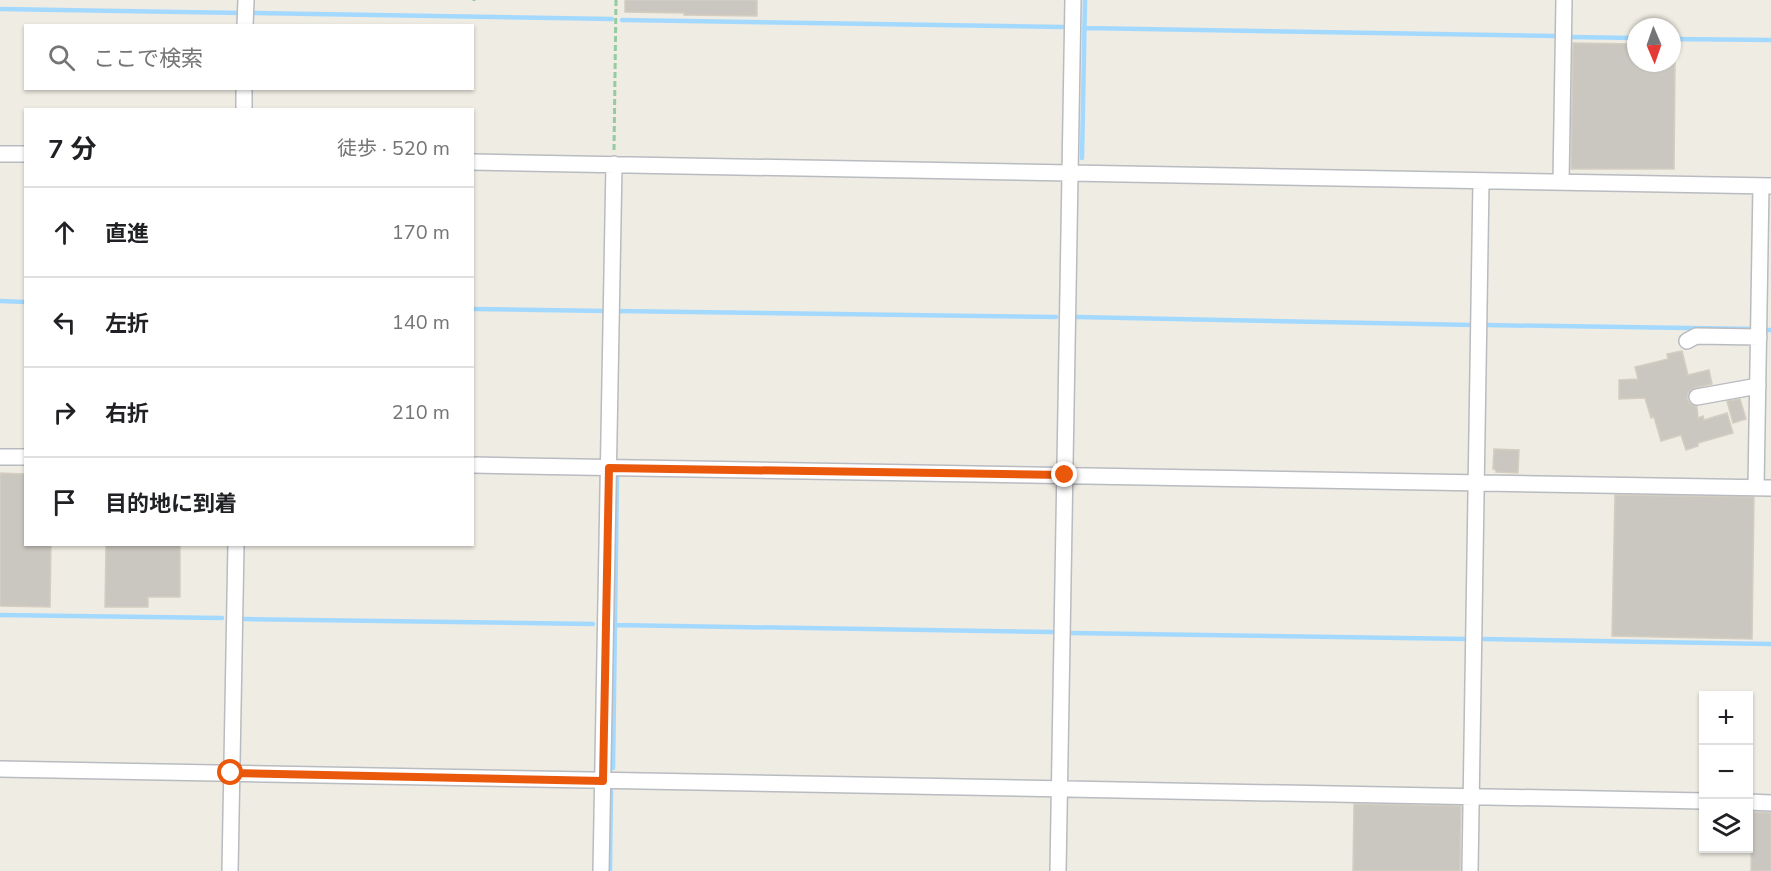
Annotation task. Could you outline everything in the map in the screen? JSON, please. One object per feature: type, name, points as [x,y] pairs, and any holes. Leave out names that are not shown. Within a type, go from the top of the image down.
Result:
[{"type":"street","points":[[245,24],[246,0]]},
{"type":"street","points":[[1058,871],[1073,0]]},
{"type":"street","points":[[1561,182],[1564,0]]},
{"type":"street","points":[[244,90],[244,108]]},
{"type":"street","points":[[0,154],[24,154]]},
{"type":"street","points":[[474,162],[1766,186],[1758,386],[1764,488],[474,465]]},
{"type":"street","points":[[601,871],[614,164]]},
{"type":"street","points":[[1470,871],[1481,181]]},
{"type":"street","points":[[1687,341],[1696,336],[1759,337]]},
{"type":"street","points":[[1697,397],[1758,386]]},
{"type":"street","points":[[0,457],[24,457]]},
{"type":"street","points":[[230,871],[236,546]]},
{"type":"street","points":[[0,769],[1699,801]]},
{"type":"street","points":[[1753,802],[1771,802]]},
{"type":"path","points":[[614,164],[616,0]]},
{"type":"building","points":[[625,0],[757,0],[757,16],[625,12]]},
{"type":"building","points":[[1573,43],[1627,44],[1627,72],[1675,72],[1674,169],[1571,169]]},
{"type":"building","points":[[1682,351],[1688,375],[1709,370],[1712,384],[1695,388],[1688,393],[1689,403],[1697,407],[1698,418],[1703,416],[1704,420],[1727,413],[1733,433],[1698,443],[1698,446],[1686,450],[1681,435],[1661,441],[1654,417],[1651,418],[1645,398],[1619,399],[1619,380],[1638,379],[1635,367],[1668,359],[1667,354]]},
{"type":"building","points":[[1740,399],[1746,419],[1733,423],[1727,401]]},
{"type":"building","points":[[1494,449],[1519,450],[1518,473],[1496,472],[1493,469]]},
{"type":"building","points":[[0,473],[24,474],[24,546],[51,546],[50,607],[0,606]]},
{"type":"building","points":[[1615,495],[1754,497],[1752,639],[1612,636]]},
{"type":"building","points":[[106,546],[180,546],[180,597],[148,597],[148,607],[105,607]]},
{"type":"building","points":[[1354,804],[1461,806],[1460,871],[1353,871]]},
{"type":"building","points":[[1753,812],[1771,813],[1771,871],[1751,871]]},
{"type":"waterway","points":[[1082,158],[1085,0]]},
{"type":"waterway","points":[[0,9],[242,13]]},
{"type":"waterway","points":[[250,13],[612,19]]},
{"type":"waterway","points":[[622,20],[1063,27]]},
{"type":"waterway","points":[[1084,28],[1558,36]]},
{"type":"waterway","points":[[1570,37],[1627,38]]},
{"type":"waterway","points":[[1681,39],[1771,40]]},
{"type":"waterway","points":[[0,301],[24,302]]},
{"type":"waterway","points":[[474,309],[607,311]]},
{"type":"waterway","points":[[616,311],[1056,317]]},
{"type":"waterway","points":[[1077,317],[1473,325]]},
{"type":"waterway","points":[[1483,325],[1755,329]]},
{"type":"waterway","points":[[1764,330],[1771,330]]},
{"type":"waterway","points":[[613,768],[617,475]]},
{"type":"waterway","points":[[0,615],[222,618]]},
{"type":"waterway","points":[[244,619],[593,624]]},
{"type":"waterway","points":[[614,625],[1052,632]]},
{"type":"waterway","points":[[1071,633],[1467,639]]},
{"type":"waterway","points":[[1484,639],[1771,644]]},
{"type":"waterway","points":[[610,871],[611,791]]},
{"type":"route","points":[[231,773],[603,781],[609,468],[1065,475]]}]
